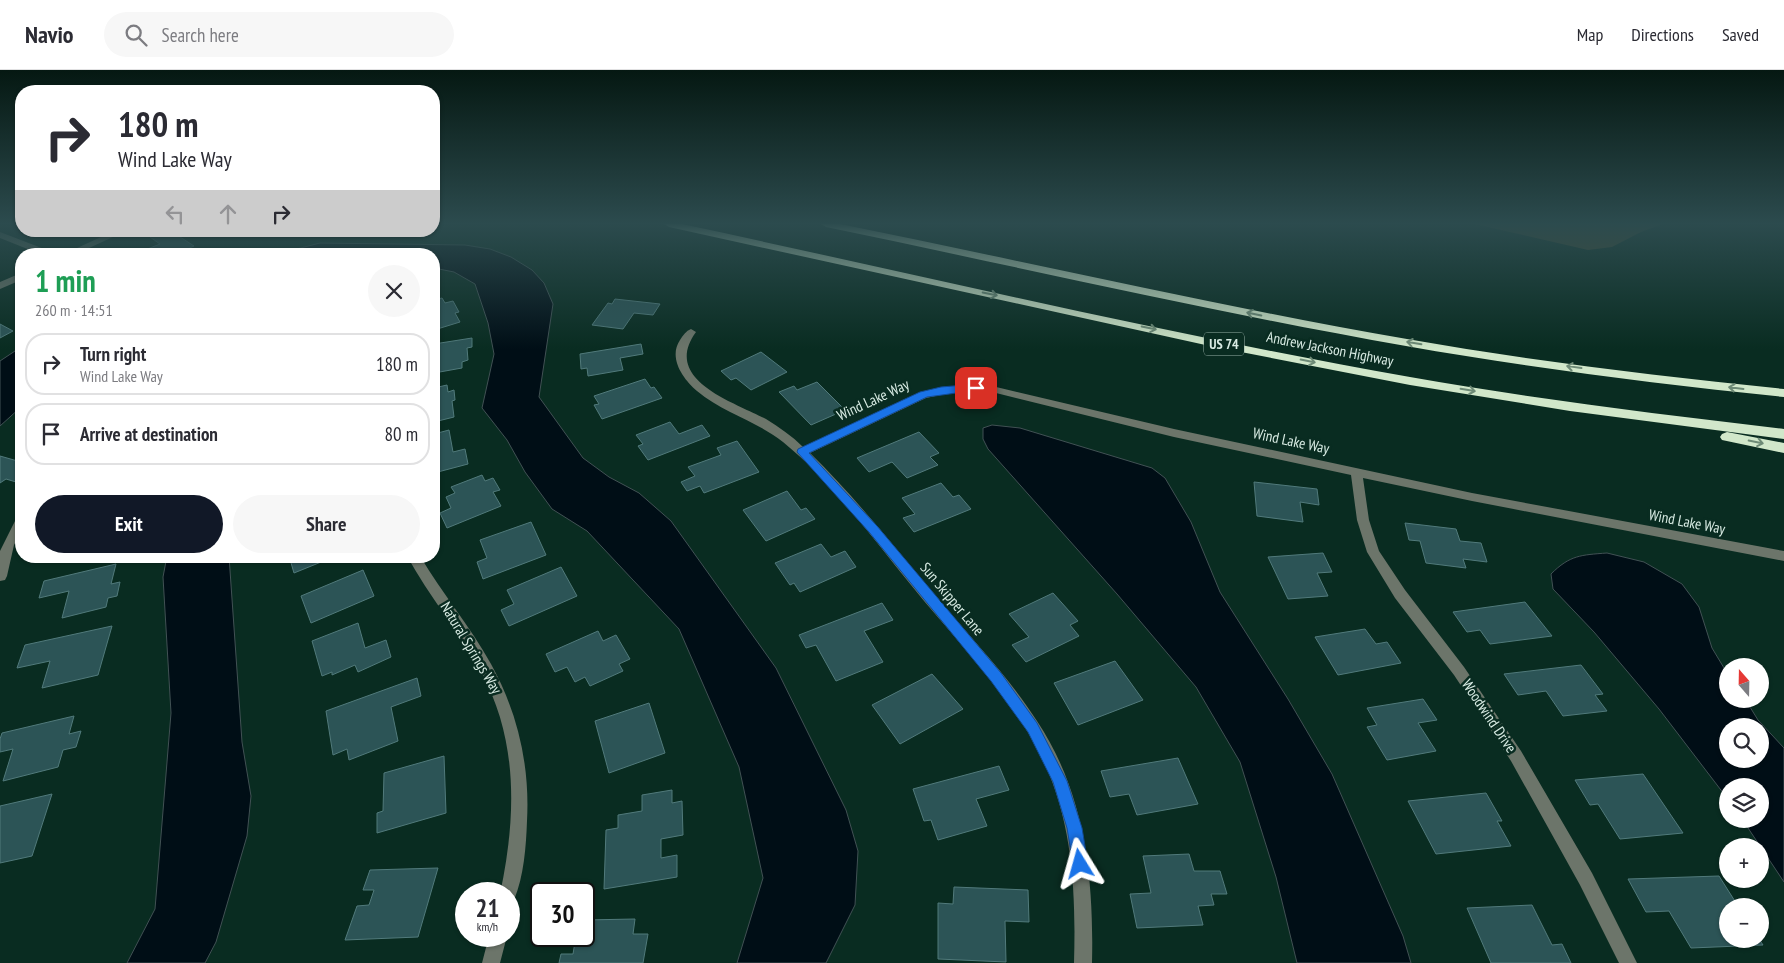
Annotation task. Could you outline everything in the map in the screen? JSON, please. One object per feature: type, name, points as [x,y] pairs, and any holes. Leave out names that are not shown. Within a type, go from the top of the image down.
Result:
[{"type":"highway","name":"Andrew Jackson Highway","points":[[860,266],[1210,342],[1410,381],[1570,407],[1784,434]]},
{"type":"highway","name":"Andrew Jackson Highway","points":[[1024,266],[1282,320],[1405,342],[1600,371],[1784,393]]},
{"type":"highway","points":[[1570,407],[1784,448]]},
{"type":"street","points":[[0,286],[15,279]]},
{"type":"street","name":"Sun Skipper Lane","points":[[691,332],[685,339],[680,353],[682,363],[695,384],[714,399],[773,428],[802,452],[873,529],[996,677],[1032,727],[1060,781],[1076,835],[1084,904],[1083,963]]},
{"type":"street","name":"Wind Lake Way","points":[[802,452],[923,395],[941,390],[976,388],[1017,395],[1174,433],[1472,497],[1784,556]]},
{"type":"street","name":"Woodwind Drive","points":[[1356,471],[1362,520],[1372,552],[1396,588],[1459,672],[1516,756],[1586,879],[1628,963]]},
{"type":"street","points":[[0,576],[8,545],[15,532]]},
{"type":"street","name":"Natural Springs Way","points":[[418,563],[487,669],[501,696],[512,730],[519,772],[521,804],[516,858],[511,882]]},
{"type":"street","points":[[491,963],[495,947]]},
{"type":"shaded area","points":[[440,266],[525,266],[532,270],[544,283],[553,304],[539,397],[583,458],[609,477],[639,493],[671,521],[776,668],[846,810],[858,851],[855,905],[826,963],[737,963],[763,878],[739,767],[679,629],[587,531],[552,509],[525,472],[507,440],[482,408],[494,354],[488,323],[475,284],[454,272],[440,269]]},
{"type":"shaded area","points":[[15,351],[15,412],[0,426],[0,361]]},
{"type":"shaded area","points":[[992,425],[1020,428],[1152,468],[1165,478],[1191,522],[1220,592],[1288,699],[1332,774],[1403,936],[1411,963],[1297,963],[1276,877],[1240,762],[1196,687],[1117,594],[988,449],[983,439],[983,428]]},
{"type":"shaded area","points":[[1607,553],[1644,562],[1682,584],[1699,607],[1712,648],[1719,660],[1719,708],[1751,708],[1757,718],[1719,718],[1719,768],[1769,768],[1769,732],[1784,748],[1784,882],[1769,860],[1769,838],[1755,838],[1748,828],[1769,828],[1769,778],[1719,778],[1719,788],[1659,709],[1594,632],[1553,589],[1551,574],[1564,563],[1583,556]]},
{"type":"shaded area","points":[[166,563],[229,563],[242,742],[251,796],[247,836],[216,942],[205,963],[127,963],[155,909],[171,713],[163,577]]},
{"type":"building","points":[[440,298],[442,298],[445,303],[453,301],[459,312],[455,313],[460,322],[440,328]]},
{"type":"building","points":[[615,299],[660,304],[653,315],[634,313],[623,329],[592,325],[608,303],[612,304]]},
{"type":"building","points":[[0,324],[13,331],[0,338]]},
{"type":"building","points":[[472,338],[472,347],[467,348],[468,360],[462,362],[462,368],[440,372],[440,343]]},
{"type":"building","points":[[641,344],[643,354],[620,358],[623,370],[588,376],[587,368],[581,369],[580,354]]},
{"type":"building","points":[[761,352],[787,372],[751,390],[736,378],[731,380],[721,371]]},
{"type":"building","points":[[645,379],[651,388],[654,387],[662,398],[602,419],[594,405],[599,404],[594,396]]},
{"type":"building","points":[[817,382],[845,410],[811,425],[779,392],[794,386],[797,390]]},
{"type":"building","points":[[447,385],[448,392],[454,390],[455,400],[452,401],[454,417],[440,420],[440,387]]},
{"type":"building","points":[[670,422],[679,434],[702,425],[710,436],[648,460],[638,446],[643,444],[636,435]]},
{"type":"building","points":[[449,430],[453,452],[465,449],[468,464],[440,471],[440,432]]},
{"type":"building","points":[[919,432],[939,453],[930,457],[938,465],[907,478],[892,462],[869,472],[857,458]]},
{"type":"building","points":[[737,441],[759,472],[704,493],[700,486],[687,491],[681,482],[695,476],[688,467],[721,455],[717,448]]},
{"type":"building","points":[[0,456],[15,460],[15,482],[6,479],[0,483]]},
{"type":"building","points":[[482,475],[485,481],[493,478],[500,490],[493,492],[501,506],[447,528],[440,513],[451,508],[446,497],[455,493],[451,487]]},
{"type":"building","points":[[1254,482],[1317,489],[1319,505],[1300,502],[1303,522],[1257,516]]},
{"type":"building","points":[[941,483],[953,497],[959,495],[971,509],[914,532],[903,518],[915,514],[902,498]]},
{"type":"building","points":[[787,491],[801,510],[806,508],[815,519],[766,541],[743,510]]},
{"type":"building","points":[[531,522],[546,555],[483,579],[477,562],[487,558],[480,540]]},
{"type":"building","points":[[1405,523],[1456,529],[1460,541],[1481,543],[1487,562],[1463,559],[1466,568],[1426,563],[1420,541],[1409,540]]},
{"type":"building","points":[[821,544],[831,557],[845,551],[856,567],[800,592],[794,583],[790,585],[775,563]]},
{"type":"building","points":[[1323,553],[1332,572],[1317,573],[1328,596],[1288,599],[1268,557]]},
{"type":"building","points":[[291,563],[319,563],[294,573]]},
{"type":"building","points":[[116,564],[111,584],[120,582],[117,596],[108,598],[106,607],[62,618],[69,591],[39,598],[44,581]]},
{"type":"building","points":[[561,567],[577,596],[509,626],[501,610],[514,604],[507,590]]},
{"type":"building","points":[[363,570],[374,596],[311,623],[301,596]]},
{"type":"building","points":[[1053,593],[1078,621],[1070,625],[1079,636],[1026,662],[1012,645],[1029,637],[1009,614]]},
{"type":"building","points":[[1525,602],[1552,636],[1490,644],[1480,630],[1467,632],[1453,612]]},
{"type":"building","points":[[882,603],[893,620],[864,631],[883,662],[836,681],[816,645],[806,648],[799,635]]},
{"type":"building","points":[[358,623],[365,648],[386,640],[391,657],[358,672],[355,665],[332,675],[332,672],[322,676],[312,641]]},
{"type":"building","points":[[112,626],[98,675],[42,688],[50,661],[17,668],[25,645]]},
{"type":"building","points":[[1365,629],[1376,644],[1387,642],[1401,663],[1338,675],[1315,637]]},
{"type":"building","points":[[598,631],[603,641],[616,635],[630,659],[619,664],[623,671],[590,686],[585,677],[575,682],[567,667],[555,672],[546,654]]},
{"type":"building","points":[[1115,661],[1143,700],[1078,725],[1054,683]]},
{"type":"building","points":[[1581,665],[1603,694],[1595,695],[1607,711],[1563,716],[1546,691],[1518,695],[1504,674]]},
{"type":"building","points":[[932,674],[963,709],[900,744],[872,705]]},
{"type":"building","points":[[417,678],[421,696],[391,707],[398,741],[349,760],[347,749],[333,755],[326,711]]},
{"type":"building","points":[[1423,699],[1437,720],[1418,723],[1436,751],[1387,760],[1367,727],[1377,725],[1367,708]]},
{"type":"building","points":[[649,703],[665,753],[609,773],[595,721]]},
{"type":"building","points":[[74,716],[69,734],[81,731],[76,747],[63,750],[58,767],[3,781],[13,749],[0,752],[2,733]]},
{"type":"building","points":[[444,756],[446,813],[377,833],[377,813],[383,811],[384,773]]},
{"type":"building","points":[[1178,758],[1198,804],[1137,815],[1129,794],[1110,797],[1101,771]]},
{"type":"building","points":[[999,766],[1009,790],[976,799],[987,826],[938,840],[931,820],[924,821],[913,789]]},
{"type":"building","points":[[1643,774],[1683,833],[1620,839],[1598,804],[1590,805],[1575,780]]},
{"type":"building","points":[[672,790],[672,803],[682,801],[683,835],[661,839],[661,858],[677,855],[677,877],[604,889],[606,830],[618,828],[618,815],[642,811],[642,795]]},
{"type":"building","points":[[1486,793],[1502,821],[1497,821],[1511,846],[1436,854],[1408,801]]},
{"type":"building","points":[[52,794],[32,856],[0,863],[0,806]]},
{"type":"building","points":[[1189,854],[1194,871],[1220,871],[1227,894],[1211,894],[1214,905],[1198,906],[1203,925],[1137,928],[1130,894],[1151,893],[1143,856]]},
{"type":"building","points":[[438,868],[418,937],[345,940],[357,906],[369,905],[374,890],[363,890],[370,870]]},
{"type":"building","points":[[1719,876],[1719,888],[1727,888],[1733,898],[1719,898],[1719,947],[1691,948],[1669,911],[1646,912],[1628,879]]},
{"type":"building","points":[[954,887],[1028,890],[1029,922],[1005,921],[1006,962],[938,959],[938,903],[953,904]]},
{"type":"building","points":[[1532,905],[1552,945],[1562,944],[1571,963],[1491,963],[1467,908]]},
{"type":"building","points":[[635,919],[633,934],[648,934],[643,963],[559,963],[561,954],[573,954],[574,947],[595,947],[595,920]]},
{"type":"route","points":[[976,388],[941,390],[923,395],[802,452],[873,529],[996,677],[1032,727],[1060,781],[1075,828],[1080,864]]}]
